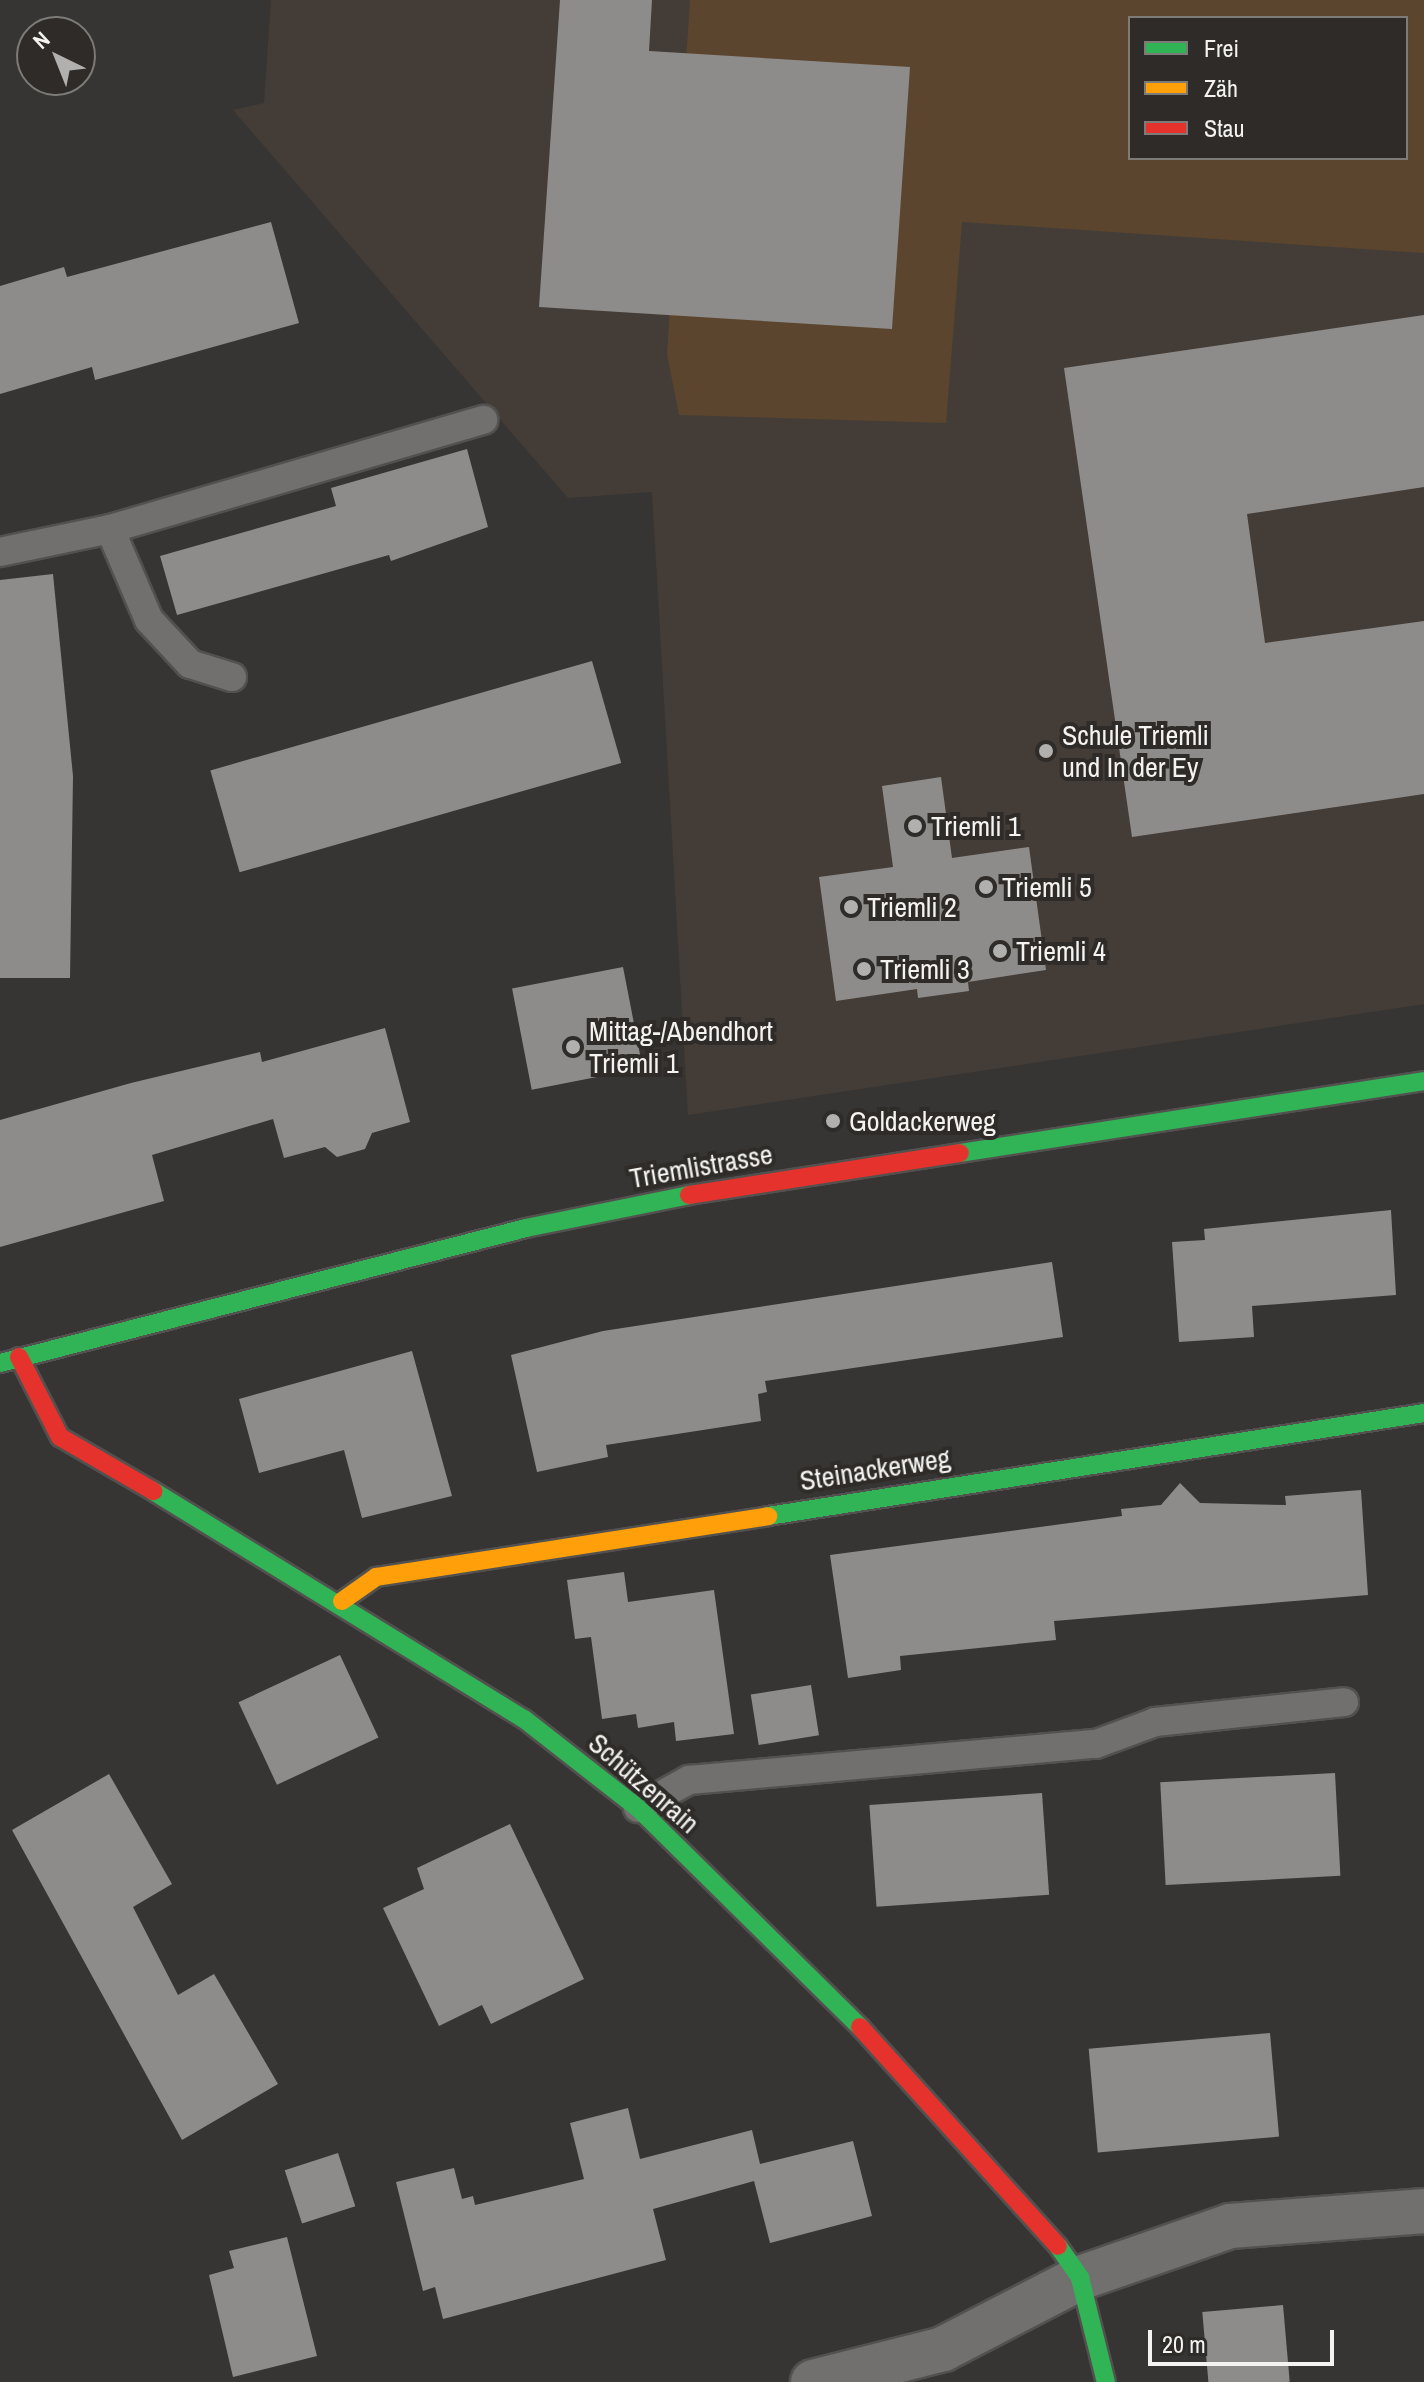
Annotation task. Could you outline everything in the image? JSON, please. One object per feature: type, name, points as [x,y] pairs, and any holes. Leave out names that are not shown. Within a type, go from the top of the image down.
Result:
[{"type":"street","name":"Triemlistrasse","points":[[0,1363],[526,1228],[706,1192],[1424,1081]]},
{"type":"street","name":"Schützenrain","points":[[19,1357],[60,1437],[342,1601],[524,1719],[638,1808],[938,2106],[1038,2215],[1080,2278],[1106,2382]]},
{"type":"street","name":"Steinackerweg","points":[[342,1601],[376,1577],[1424,1413]]},
{"type":"street","points":[[813,2382],[943,2349],[1080,2278],[1230,2226],[1424,2211]]},
{"type":"lane","points":[[0,552],[110,529],[483,420]]},
{"type":"lane","points":[[110,529],[149,620],[190,664],[232,677]]},
{"type":"lane","points":[[638,1808],[689,1780],[1096,1744],[1155,1722],[1344,1702]]},
{"type":"shaded area","name":"Schule Triemli und In der Ey","points":[[271,0],[1424,0],[1424,1004],[688,1115],[652,492],[568,498],[233,110],[264,103]]},
{"type":"shaded area","points":[[690,0],[1424,0],[1424,253],[962,222],[946,423],[679,415],[667,354]]},
{"type":"building","points":[[560,0],[652,0],[649,51],[910,67],[892,329],[539,307]]},
{"type":"building","points":[[271,222],[299,323],[95,380],[92,367],[0,394],[0,286],[64,267],[67,277]]},
{"type":"building","points":[[1424,315],[1424,487],[1247,514],[1265,643],[1424,621],[1424,794],[1132,837],[1064,368]]},
{"type":"building","points":[[467,449],[488,527],[391,561],[389,555],[177,615],[160,556],[336,506],[331,488]]},
{"type":"building","points":[[53,574],[73,776],[70,978],[0,978],[0,580]]},
{"type":"building","points":[[592,661],[621,763],[240,872],[210,770]]},
{"type":"building","points":[[941,777],[952,858],[1029,847],[1046,970],[968,982],[969,991],[918,998],[917,989],[836,1001],[819,877],[893,867],[882,786]]},
{"type":"building","points":[[623,967],[643,1068],[532,1090],[512,989]]},
{"type":"building","points":[[385,1028],[410,1122],[372,1133],[365,1149],[337,1157],[325,1147],[284,1158],[273,1119],[152,1155],[164,1201],[0,1247],[0,1120],[131,1083],[260,1052],[262,1062]]},
{"type":"building","points":[[1391,1210],[1396,1295],[1252,1306],[1254,1337],[1179,1342],[1172,1242],[1205,1240],[1204,1229]]},
{"type":"building","points":[[1052,1262],[1063,1337],[765,1381],[767,1392],[758,1394],[761,1421],[606,1445],[608,1457],[537,1472],[511,1355],[603,1331]]},
{"type":"building","points":[[412,1351],[452,1496],[362,1518],[344,1450],[259,1473],[239,1399]]},
{"type":"building","points":[[1180,1483],[1200,1503],[1286,1505],[1285,1496],[1361,1490],[1368,1595],[1054,1621],[1056,1640],[900,1656],[901,1670],[848,1678],[830,1555],[1122,1516],[1121,1509],[1161,1505]]},
{"type":"building","points":[[624,1572],[628,1602],[714,1590],[734,1734],[676,1741],[674,1722],[638,1728],[636,1714],[602,1719],[591,1637],[575,1639],[567,1580]]},
{"type":"building","points":[[340,1655],[378,1737],[277,1785],[238,1702]]},
{"type":"building","points":[[811,1685],[819,1735],[759,1745],[751,1695]]},
{"type":"building","points":[[1335,1773],[1340,1876],[1166,1885],[1160,1782]]},
{"type":"building","points":[[109,1774],[172,1884],[133,1907],[178,1995],[214,1974],[278,2084],[182,2140],[12,1830]]},
{"type":"building","points":[[1042,1793],[1049,1895],[877,1907],[869,1805]]},
{"type":"building","points":[[510,1824],[584,1979],[491,2024],[482,2005],[439,2026],[383,1908],[424,1889],[417,1868]]},
{"type":"building","points":[[1270,2033],[1279,2137],[1098,2152],[1089,2049]]},
{"type":"building","points":[[628,2108],[640,2159],[752,2130],[760,2164],[853,2141],[872,2216],[770,2243],[754,2181],[653,2209],[666,2260],[443,2319],[435,2287],[423,2291],[396,2182],[454,2168],[462,2199],[473,2196],[475,2205],[584,2179],[570,2123]]},
{"type":"building","points":[[338,2153],[355,2206],[302,2224],[285,2170]]},
{"type":"building","points":[[287,2237],[317,2356],[233,2377],[209,2275],[234,2268],[229,2251]]},
{"type":"building","points":[[1283,2305],[1290,2382],[1208,2382],[1202,2312]]},
{"type":"traffic: fast","points":[[960,1153],[1424,1081]]},
{"type":"traffic: fast","points":[[0,1363],[526,1228],[689,1195]]},
{"type":"traffic: fast","points":[[768,1516],[1424,1413]]},
{"type":"traffic: fast","points":[[153,1491],[524,1719],[638,1808],[860,2027]]},
{"type":"traffic: fast","points":[[1058,2246],[1080,2278],[1106,2382]]},
{"type":"traffic: slow","points":[[342,1601],[376,1577],[768,1516]]},
{"type":"traffic: jam","points":[[689,1195],[960,1153]]},
{"type":"traffic: jam","points":[[19,1357],[60,1437],[153,1491]]},
{"type":"traffic: jam","points":[[860,2027],[1058,2246]]},
{"type":"place","name":"Schule Triemli und In der Ey","points":[[1046,751]]},
{"type":"place","name":"Triemli 1","points":[[915,826]]},
{"type":"place","name":"Triemli 5","points":[[986,887]]},
{"type":"place","name":"Triemli 2","points":[[851,907]]},
{"type":"place","name":"Triemli 4","points":[[1000,951]]},
{"type":"place","name":"Triemli 3","points":[[864,969]]},
{"type":"place","name":"Mittag-/Abendhort Triemli 1","points":[[573,1047]]},
{"type":"place","name":"Goldackerweg","points":[[833,1121]]}]
